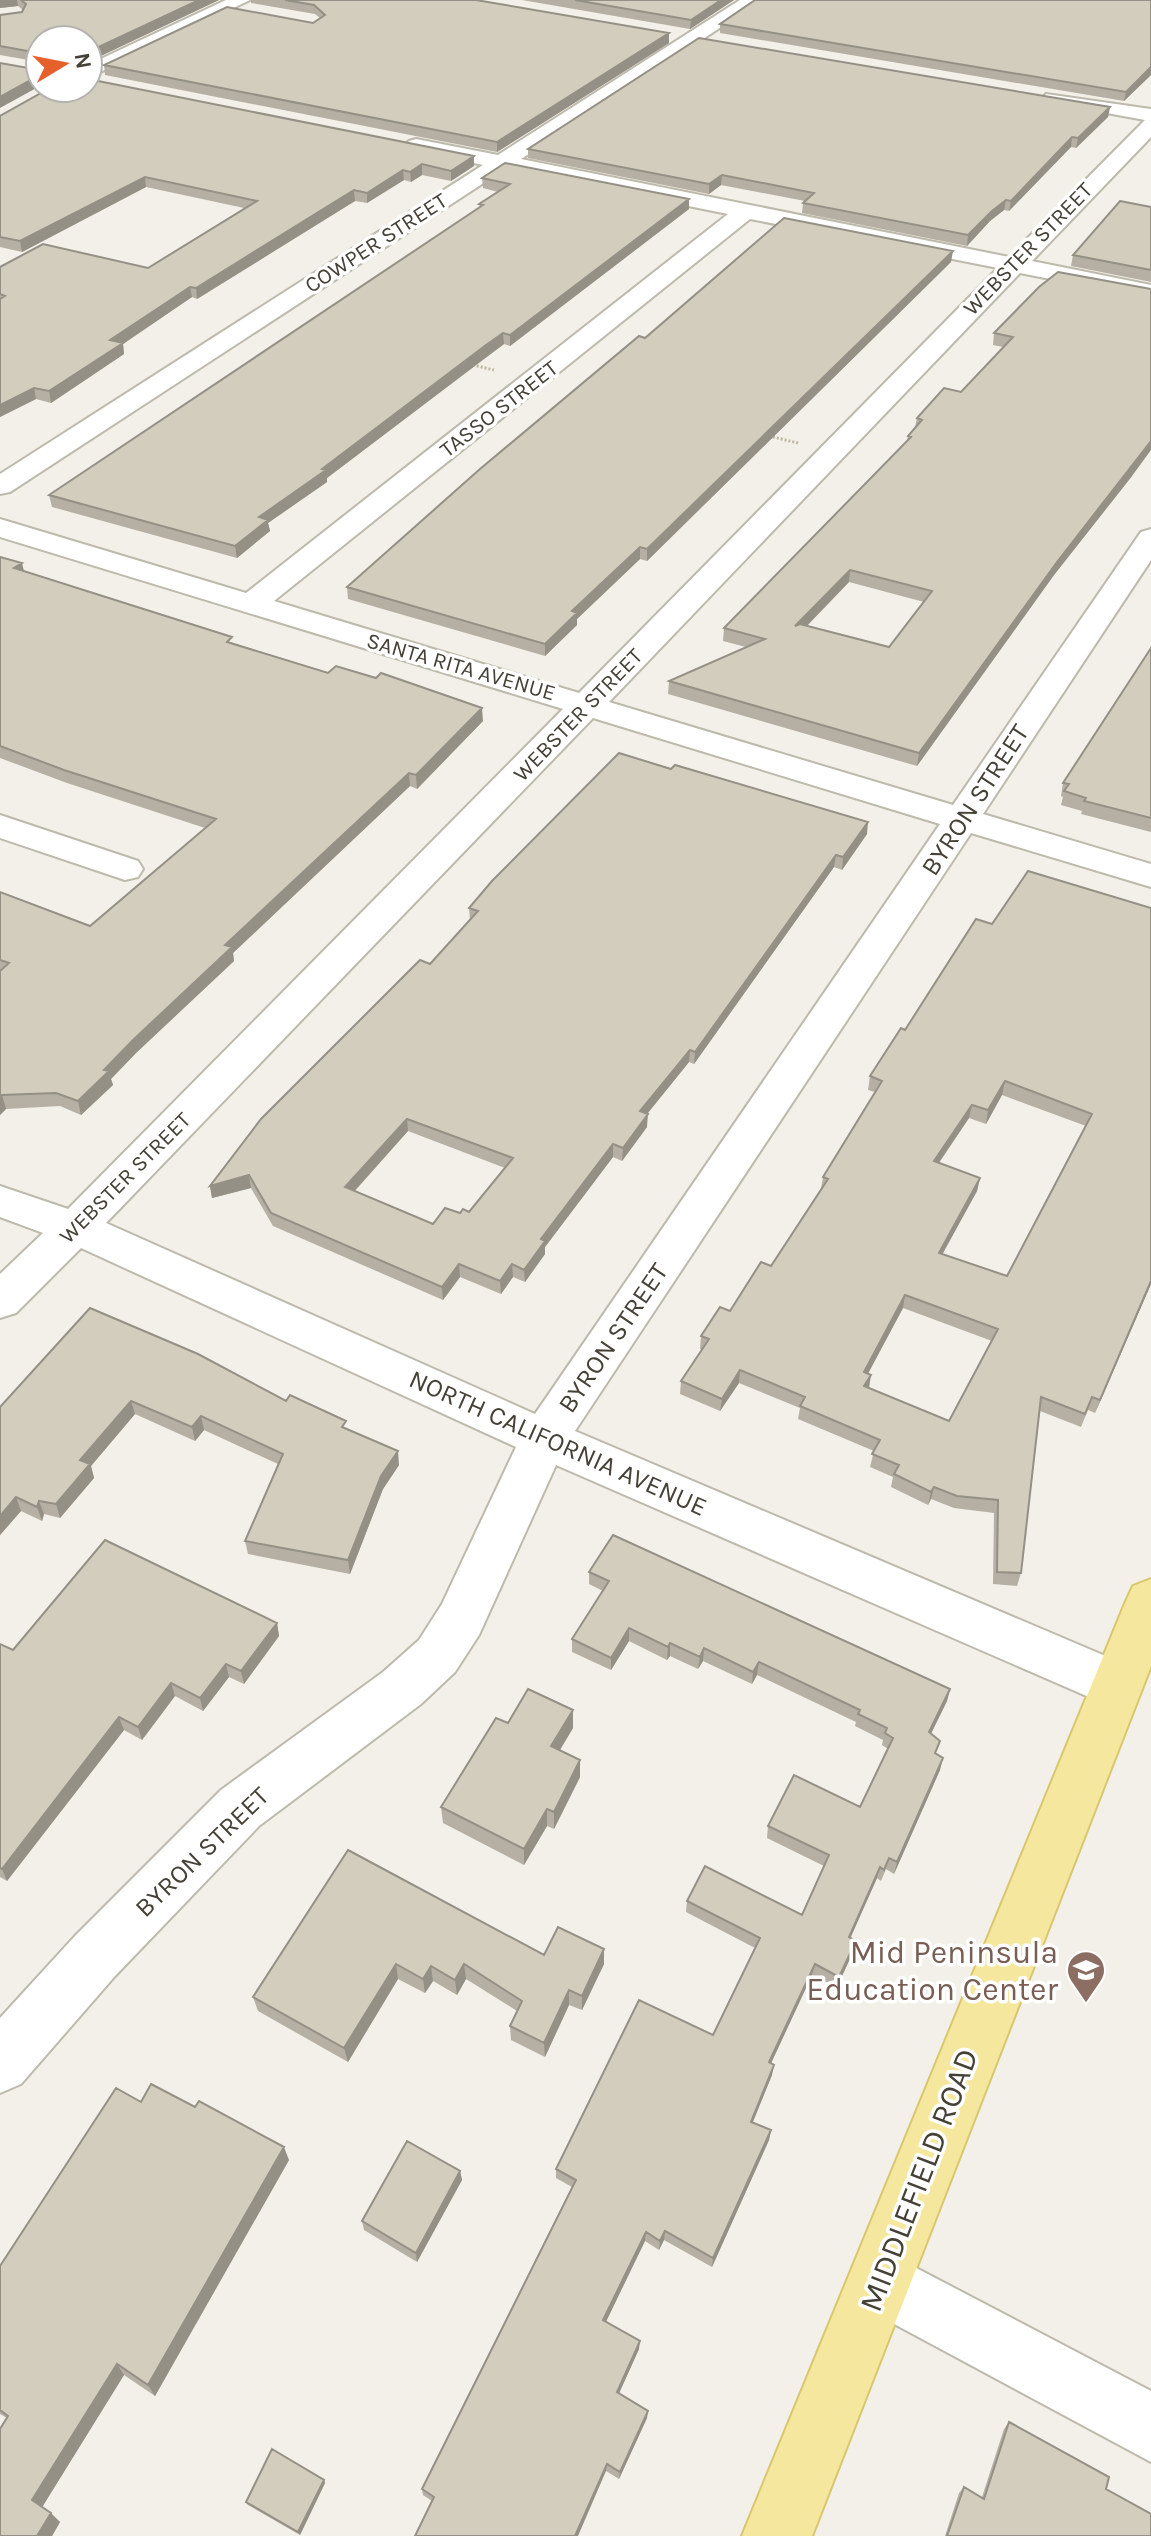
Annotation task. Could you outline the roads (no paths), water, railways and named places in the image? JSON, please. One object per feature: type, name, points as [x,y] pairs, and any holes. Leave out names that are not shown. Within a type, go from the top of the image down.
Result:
[{"type":"main road","name":"MIDDLEFIELD ROAD","points":[[777,2536],[1151,1601]]},
{"type":"street","name":"COWPER STREET","points":[[0,486],[753,0]]},
{"type":"street","points":[[104,64],[233,4],[262,13]]},
{"type":"street","points":[[657,32],[719,42]]},
{"type":"street","points":[[104,84],[114,86]]},
{"type":"street","points":[[1039,96],[1151,115]]},
{"type":"street","name":"WEBSTER STREET","points":[[0,1301],[77,1228],[1012,264],[1151,125]]},
{"type":"street","points":[[392,140],[1151,292]]},
{"type":"street","name":"TASSO STREET","points":[[250,605],[746,211]]},
{"type":"street","name":"SANTA RITA AVENUE","points":[[0,528],[1151,876]]},
{"type":"street","name":"BYRON STREET","points":[[0,2063],[95,1956],[240,1808],[402,1688],[437,1656],[461,1619],[544,1439],[1151,538]]},
{"type":"street","points":[[0,826],[125,869]]},
{"type":"street","name":"NORTH CALIFORNIA AVENUE","points":[[0,1201],[77,1228],[544,1439],[1117,1685]]},
{"type":"street","points":[[880,2281],[1151,2428]]},
{"type":"place","name":"Mid Peninsula Education Center","points":[[1086,2004]]}]
